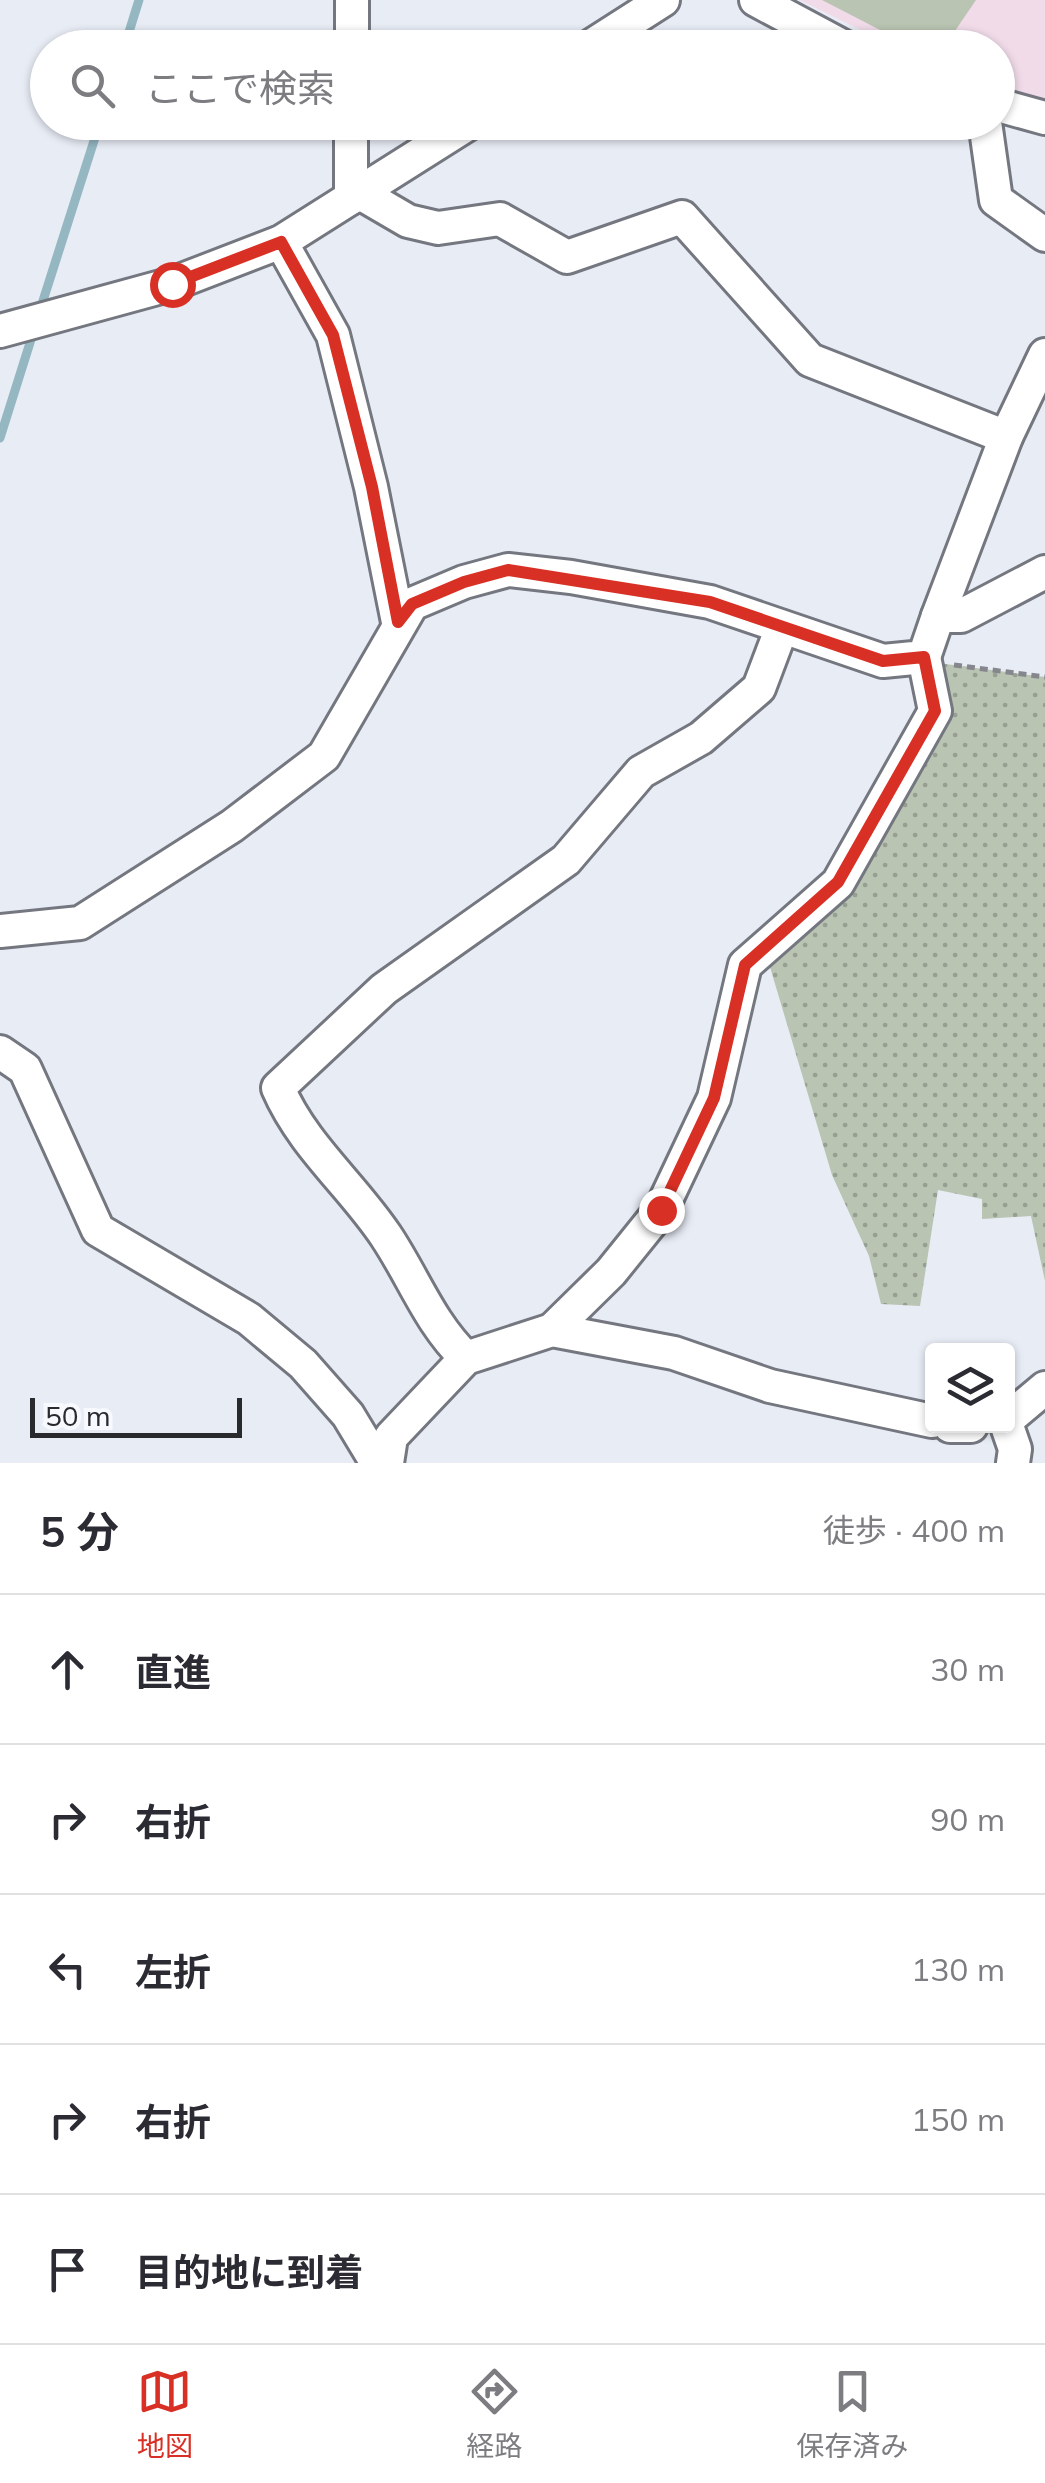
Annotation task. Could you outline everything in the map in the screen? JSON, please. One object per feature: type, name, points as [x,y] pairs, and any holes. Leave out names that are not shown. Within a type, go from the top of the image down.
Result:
[{"type":"street","points":[[352,0],[352,30]]},
{"type":"street","points":[[616,30],[663,0]]},
{"type":"street","points":[[756,0],[812,30]]},
{"type":"street","points":[[1015,110],[1045,118]]},
{"type":"street","points":[[352,140],[356,196]]},
{"type":"street","points":[[8,328],[172,284],[281,242],[443,140]]},
{"type":"street","points":[[988,140],[996,200],[1045,235]]},
{"type":"street","points":[[356,196],[408,221],[438,228],[500,219],[567,257],[682,217],[810,360],[1006,437]]},
{"type":"street","points":[[281,242],[333,335],[372,487],[398,622]]},
{"type":"street","points":[[387,1463],[391,1437],[466,1358],[552,1330],[612,1272],[661,1210],[714,1098],[745,965],[838,882],[935,711],[924,657],[1006,437],[1045,356]]},
{"type":"street","points":[[0,931],[80,923],[232,826],[324,756],[398,622],[412,604],[464,582],[508,570],[710,602],[883,661],[924,657]]},
{"type":"street","points":[[938,616],[961,616],[1045,572]]},
{"type":"street","points":[[466,1358],[440,1332],[387,1237],[293,1122],[278,1088],[384,988],[566,860],[641,772],[701,738],[759,688],[782,626]]},
{"type":"street","points":[[0,1052],[25,1069],[98,1230],[249,1320],[303,1364],[348,1415],[377,1463]]},
{"type":"street","points":[[552,1330],[674,1354],[770,1386],[925,1419]]},
{"type":"street","points":[[1015,1415],[1045,1388]]},
{"type":"street","points":[[1011,1433],[1016,1449],[1013,1463]]},
{"type":"path","points":[[924,657],[938,663],[1045,678]]},
{"type":"shaded area","points":[[800,0],[1045,0],[1045,106],[1015,96],[1015,30],[861,30]]},
{"type":"green space","points":[[822,0],[976,0],[956,30],[880,30]]},
{"type":"green space","points":[[938,663],[1045,677],[1045,1281],[1031,1216],[982,1219],[982,1199],[938,1190],[920,1306],[881,1304],[869,1256],[832,1175],[767,957],[844,892]]},
{"type":"waterway","points":[[130,30],[139,0]]},
{"type":"waterway","points":[[40,310],[94,140]]},
{"type":"waterway","points":[[0,438],[34,330]]},
{"type":"route","points":[[172,284],[281,242],[333,335],[372,487],[398,622],[412,604],[464,582],[508,570],[710,602],[883,661],[924,657],[935,711],[838,882],[745,965],[714,1098],[661,1210]]}]
